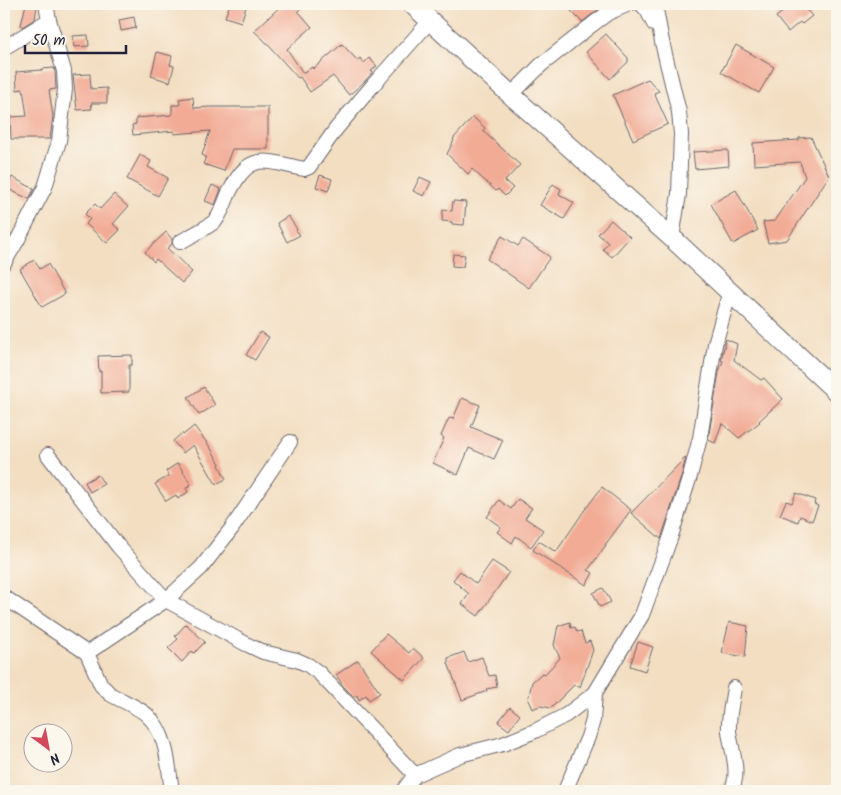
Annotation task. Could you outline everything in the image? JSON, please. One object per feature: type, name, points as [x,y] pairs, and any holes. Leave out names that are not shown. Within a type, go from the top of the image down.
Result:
[{"type":"main road","points":[[412,4],[672,238],[837,392]]},
{"type":"street","points":[[4,263],[45,187],[59,141],[65,89],[64,71],[46,4]]},
{"type":"street","points":[[511,95],[541,65],[593,24],[608,13],[629,4]]},
{"type":"street","points":[[641,4],[647,10],[662,42]]},
{"type":"street","points":[[655,4],[677,104],[681,134],[679,194],[672,238]]},
{"type":"street","points":[[4,48],[49,20]]},
{"type":"street","points":[[180,242],[217,219],[235,181],[245,168],[255,162],[267,161],[304,169],[309,167],[336,129],[431,20]]},
{"type":"street","points":[[403,791],[415,775],[460,755],[504,744],[535,731],[566,715],[595,693],[642,615],[670,538],[700,438],[716,344],[730,291]]},
{"type":"street","points":[[87,653],[166,600],[201,568],[232,528],[290,442]]},
{"type":"street","points":[[48,455],[118,546],[166,600],[263,652],[297,660],[308,665],[319,673],[415,775]]},
{"type":"street","points":[[4,597],[87,653],[101,685],[110,694],[146,714],[153,722],[166,750],[172,791]]},
{"type":"street","points":[[730,791],[736,777],[729,731],[734,688]]},
{"type":"street","points":[[565,791],[588,737],[593,720],[595,693]]},
{"type":"building","points":[[26,4],[37,4],[35,19],[22,27],[21,25]]},
{"type":"building","points":[[230,4],[247,4],[241,22],[225,17]]},
{"type":"building","points":[[283,4],[305,4],[298,11],[312,27],[287,49],[303,73],[312,67],[313,69],[342,44],[358,61],[360,58],[364,63],[369,58],[377,66],[371,71],[373,72],[349,95],[333,76],[310,92],[300,77],[298,78],[254,31]]},
{"type":"building","points":[[564,4],[606,4],[582,22]]},
{"type":"building","points":[[793,4],[801,4],[812,16],[802,24],[800,22],[788,32],[776,17]]},
{"type":"building","points":[[134,17],[136,28],[121,31],[119,20]]},
{"type":"building","points":[[606,34],[628,58],[628,62],[610,79],[586,52]]},
{"type":"building","points":[[88,35],[89,46],[74,47],[73,36]]},
{"type":"building","points":[[736,45],[774,67],[759,93],[721,72]]},
{"type":"building","points":[[157,52],[172,56],[170,65],[174,66],[170,82],[151,76]]},
{"type":"building","points":[[54,68],[56,89],[49,90],[53,116],[50,139],[11,139],[10,117],[27,116],[23,89],[17,90],[16,72]]},
{"type":"building","points":[[90,74],[91,89],[107,88],[107,103],[91,103],[92,109],[77,110],[73,75]]},
{"type":"building","points":[[648,79],[659,91],[654,93],[668,124],[633,140],[613,95]]},
{"type":"building","points":[[193,97],[194,108],[268,107],[268,149],[232,149],[224,171],[203,164],[206,157],[202,155],[210,131],[174,134],[174,131],[133,135],[132,125],[136,124],[136,118],[172,115],[172,105],[180,105],[179,99]]},
{"type":"building","points":[[473,117],[485,128],[483,131],[520,165],[505,181],[513,188],[505,196],[498,189],[496,191],[472,169],[468,174],[447,154],[453,139]]},
{"type":"building","points":[[811,137],[829,176],[787,240],[768,243],[763,222],[775,221],[805,177],[800,162],[754,165],[753,143],[799,140],[799,138]]},
{"type":"building","points":[[728,150],[729,166],[695,169],[693,152]]},
{"type":"building","points":[[140,155],[151,161],[148,167],[168,178],[158,196],[127,179]]},
{"type":"building","points":[[320,175],[332,179],[328,191],[316,187]]},
{"type":"building","points":[[12,177],[34,189],[29,199],[6,188]]},
{"type":"building","points":[[420,177],[431,182],[424,196],[413,191]]},
{"type":"building","points":[[553,184],[561,189],[559,194],[574,203],[564,219],[540,205]]},
{"type":"building","points":[[212,185],[221,189],[215,205],[205,201]]},
{"type":"building","points":[[736,190],[758,230],[733,244],[711,204]]},
{"type":"building","points":[[114,194],[128,207],[113,224],[120,230],[107,243],[86,224],[90,219],[85,214],[95,204],[100,209]]},
{"type":"building","points":[[453,201],[466,202],[464,225],[442,221],[443,210],[452,211]]},
{"type":"building","points":[[288,216],[300,235],[287,242],[277,223]]},
{"type":"building","points":[[611,220],[630,237],[612,257],[603,249],[608,243],[598,234]]},
{"type":"building","points":[[166,232],[172,239],[172,244],[167,248],[192,272],[182,283],[156,259],[154,262],[145,252]]},
{"type":"building","points":[[502,236],[518,246],[523,239],[550,257],[529,288],[487,259]]},
{"type":"building","points":[[453,254],[465,255],[463,267],[452,266]]},
{"type":"building","points":[[34,260],[40,269],[48,264],[65,294],[42,307],[20,269]]},
{"type":"building","points":[[260,332],[269,337],[255,360],[246,355]]},
{"type":"building","points":[[726,339],[737,344],[734,360],[761,380],[764,378],[783,399],[760,422],[739,438],[722,423],[715,443],[708,440]]},
{"type":"building","points":[[132,355],[132,365],[129,365],[129,392],[101,393],[101,371],[99,372],[98,356]]},
{"type":"building","points":[[204,387],[215,405],[199,415],[188,397]]},
{"type":"building","points":[[462,398],[480,405],[471,427],[503,440],[494,459],[469,448],[458,475],[433,463],[444,438],[441,436],[449,418],[453,419]]},
{"type":"building","points":[[194,426],[210,447],[226,479],[216,484],[193,445],[183,453],[173,441]]},
{"type":"building","points":[[686,457],[682,474],[661,539],[631,513]]},
{"type":"building","points":[[178,463],[191,485],[186,488],[188,492],[178,499],[176,495],[166,501],[155,484],[169,476],[166,471]]},
{"type":"building","points":[[98,475],[104,484],[90,492],[85,482]]},
{"type":"building","points":[[602,487],[631,510],[588,570],[593,573],[586,585],[533,550],[539,541],[556,552]]},
{"type":"building","points":[[796,493],[815,500],[814,504],[818,506],[812,521],[800,516],[798,522],[780,515],[786,501],[792,503]]},
{"type":"building","points":[[518,499],[532,508],[525,518],[543,530],[531,547],[516,536],[512,543],[497,532],[501,527],[487,517],[499,500],[511,509]]},
{"type":"building","points":[[492,561],[509,572],[478,616],[462,604],[469,594],[453,580],[460,571],[476,584]]},
{"type":"building","points":[[603,588],[611,602],[600,607],[593,593]]},
{"type":"building","points":[[570,622],[571,628],[575,627],[577,632],[581,631],[585,643],[590,641],[593,650],[580,687],[574,685],[551,708],[540,706],[532,709],[528,700],[532,682],[542,673],[545,674],[560,658],[554,645],[558,626]]},
{"type":"building","points":[[729,622],[748,626],[745,657],[722,653]]},
{"type":"building","points":[[186,624],[205,642],[194,653],[192,651],[182,662],[168,648],[178,639],[175,636]]},
{"type":"building","points":[[386,634],[409,653],[413,648],[424,658],[404,680],[371,651]]},
{"type":"building","points":[[638,642],[653,647],[645,671],[630,666]]},
{"type":"building","points":[[464,652],[468,662],[482,657],[489,676],[495,675],[497,687],[486,689],[487,691],[462,700],[448,663],[448,658]]},
{"type":"building","points":[[358,660],[380,693],[369,700],[366,695],[359,700],[357,695],[354,697],[343,686],[336,675]]},
{"type":"building","points":[[510,707],[520,715],[509,730],[498,722]]}]
